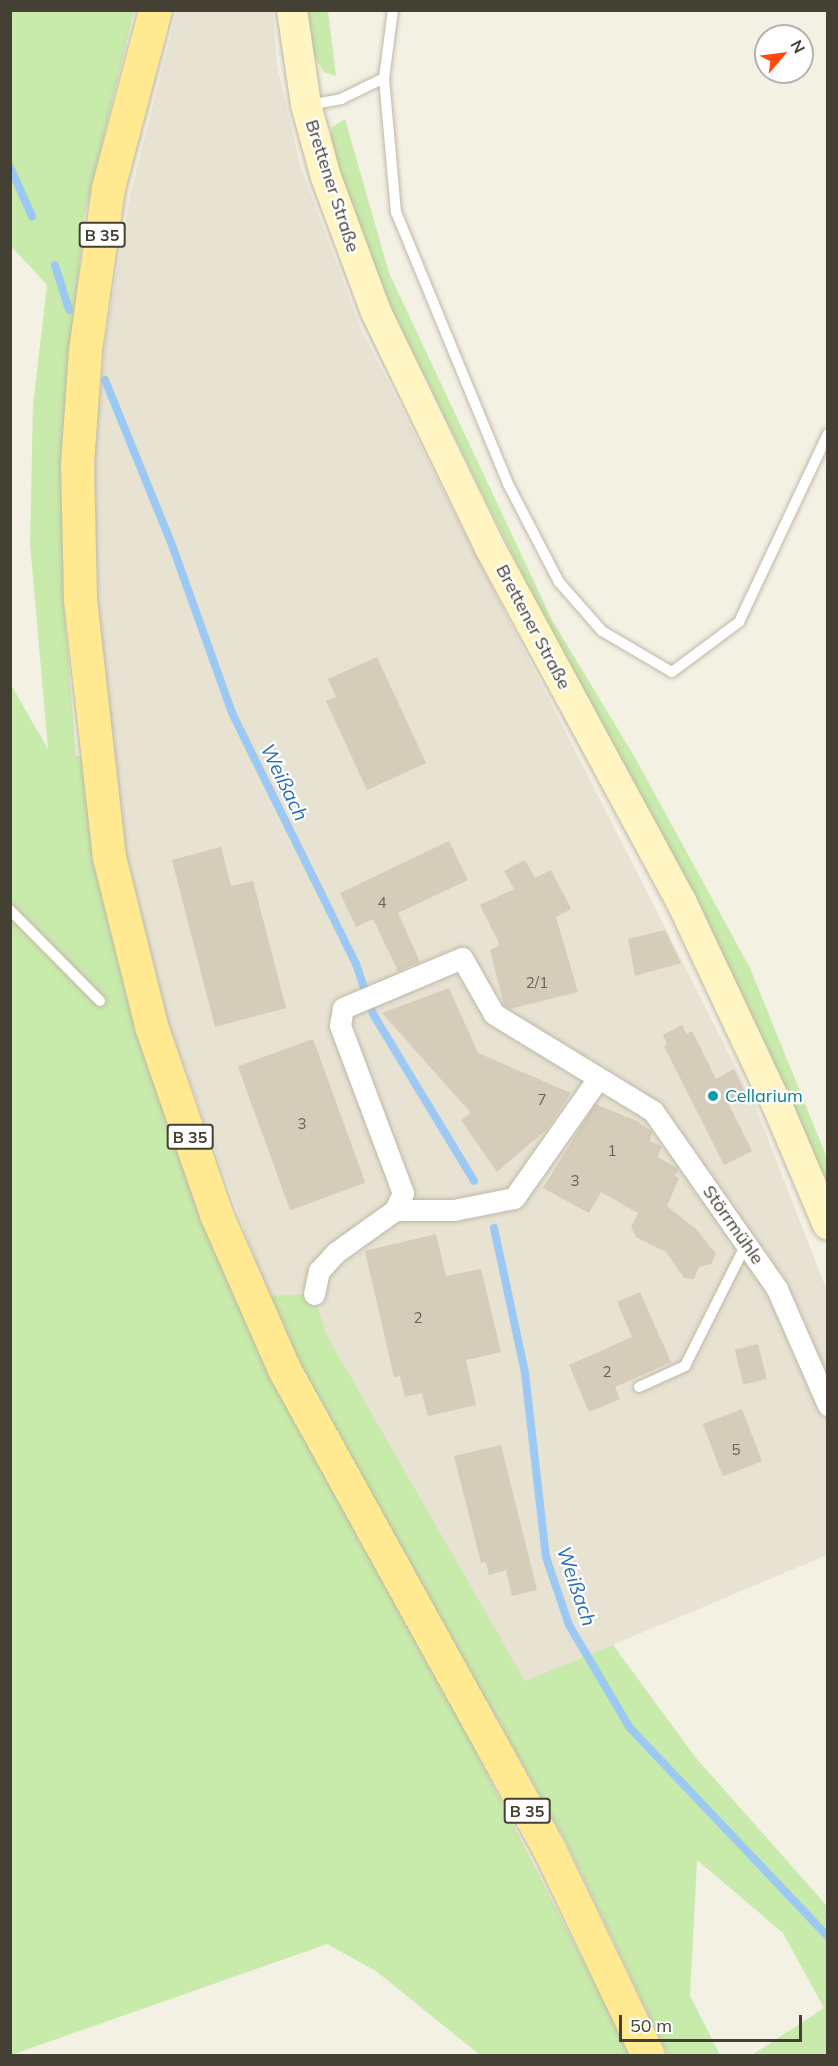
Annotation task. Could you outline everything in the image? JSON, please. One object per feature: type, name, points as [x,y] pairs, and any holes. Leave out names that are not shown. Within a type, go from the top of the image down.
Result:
[{"type":"main road","name":"B 35","points":[[155,10],[108,188],[85,350],[77,464],[80,599],[109,857],[151,1026],[216,1214],[284,1369],[393,1572],[549,1850],[648,2055]]},
{"type":"street","name":"Brettener Straße","points":[[292,10],[306,105],[326,177],[375,312],[489,546],[681,901],[777,1105],[828,1225]]},
{"type":"street","name":"Störrmühle","points":[[395,1210],[403,1193],[340,1025],[344,1008],[462,958],[494,1014],[597,1080],[653,1111],[777,1289],[828,1405]]},
{"type":"street","points":[[314,1294],[319,1271],[335,1253],[395,1210],[454,1210],[514,1198],[597,1080]]},
{"type":"lane","points":[[393,10],[384,78],[396,212],[508,484],[559,582],[602,632],[672,672],[739,622],[828,434]]},
{"type":"lane","points":[[306,105],[341,99],[384,78]]},
{"type":"lane","points":[[10,910],[60,956],[100,1001]]},
{"type":"lane","points":[[639,1387],[685,1366],[746,1244]]},
{"type":"shaded area","points":[[177,11],[273,11],[277,65],[300,165],[361,329],[754,1103],[827,1291],[827,1555],[481,1700],[269,1296],[168,1022],[126,868],[95,598],[95,440],[105,341],[130,196]]},
{"type":"green space","points":[[10,11],[134,11],[84,218],[64,424],[63,596],[76,755],[97,762],[151,1026],[269,1296],[314,1294],[326,1334],[525,1681],[613,1645],[696,1758],[827,1906],[827,2055],[752,2055],[824,2008],[783,1933],[697,1860],[690,1996],[720,2055],[668,2055],[567,1843],[487,1701],[460,1721],[631,2055],[480,2055],[376,1971],[327,1944],[11,2055],[11,685],[48,749],[30,543],[33,405],[47,285],[11,246]]},
{"type":"green space","points":[[305,11],[328,11],[336,76],[324,72],[310,49]]},
{"type":"green space","points":[[345,119],[389,273],[552,620],[634,756],[750,968],[827,1158],[827,1195],[764,1043],[685,877],[558,647],[396,318],[339,184],[330,141],[332,127]]},
{"type":"building","points":[[377,657],[426,763],[367,790],[326,701],[336,697],[328,679]]},
{"type":"building","points":[[449,841],[468,880],[398,913],[420,962],[398,971],[373,919],[356,927],[340,893]]},
{"type":"building","points":[[221,847],[231,886],[253,881],[286,1008],[215,1027],[172,860]]},
{"type":"building","points":[[525,860],[535,878],[551,870],[571,909],[556,917],[578,992],[510,1009],[504,1005],[490,950],[500,945],[480,905],[514,889],[504,871]]},
{"type":"building","points":[[665,930],[681,963],[635,976],[628,939]]},
{"type":"building","points":[[449,988],[478,1053],[571,1093],[546,1130],[497,1172],[461,1120],[471,1113],[382,1013]]},
{"type":"building","name":"Cellarium","points":[[682,1025],[687,1034],[692,1031],[716,1079],[734,1069],[745,1092],[727,1101],[752,1151],[724,1165],[664,1046],[667,1044],[663,1035]]},
{"type":"building","points":[[313,1039],[365,1183],[290,1210],[238,1066]]},
{"type":"building","points":[[595,1104],[637,1121],[652,1132],[650,1141],[662,1146],[658,1157],[678,1169],[675,1176],[679,1178],[667,1206],[697,1230],[716,1254],[711,1264],[699,1267],[694,1279],[684,1278],[666,1252],[636,1237],[631,1227],[638,1213],[601,1192],[589,1213],[543,1188]]},
{"type":"building","points":[[436,1234],[446,1276],[481,1269],[501,1352],[466,1360],[476,1405],[428,1416],[422,1393],[405,1397],[400,1376],[394,1377],[365,1251]]},
{"type":"building","points":[[640,1292],[671,1362],[615,1387],[620,1399],[589,1412],[569,1365],[632,1337],[617,1302]]},
{"type":"building","points":[[758,1344],[767,1379],[743,1385],[735,1350]]},
{"type":"building","points":[[742,1409],[762,1461],[723,1476],[703,1424]]},
{"type":"building","points":[[501,1445],[537,1590],[512,1596],[506,1570],[489,1575],[486,1562],[481,1563],[454,1456]]},
{"type":"waterway","name":"Weißach","points":[[10,167],[32,216]]},
{"type":"waterway","name":"Weißach","points":[[55,265],[69,310]]},
{"type":"waterway","name":"Weißach","points":[[105,380],[172,545],[233,715],[356,964],[373,1014],[474,1181]]},
{"type":"waterway","name":"Weißach","points":[[494,1228],[525,1373],[546,1557],[569,1625],[630,1728],[828,1937]]},
{"type":"place","name":"Cellarium","points":[[713,1096]]}]
